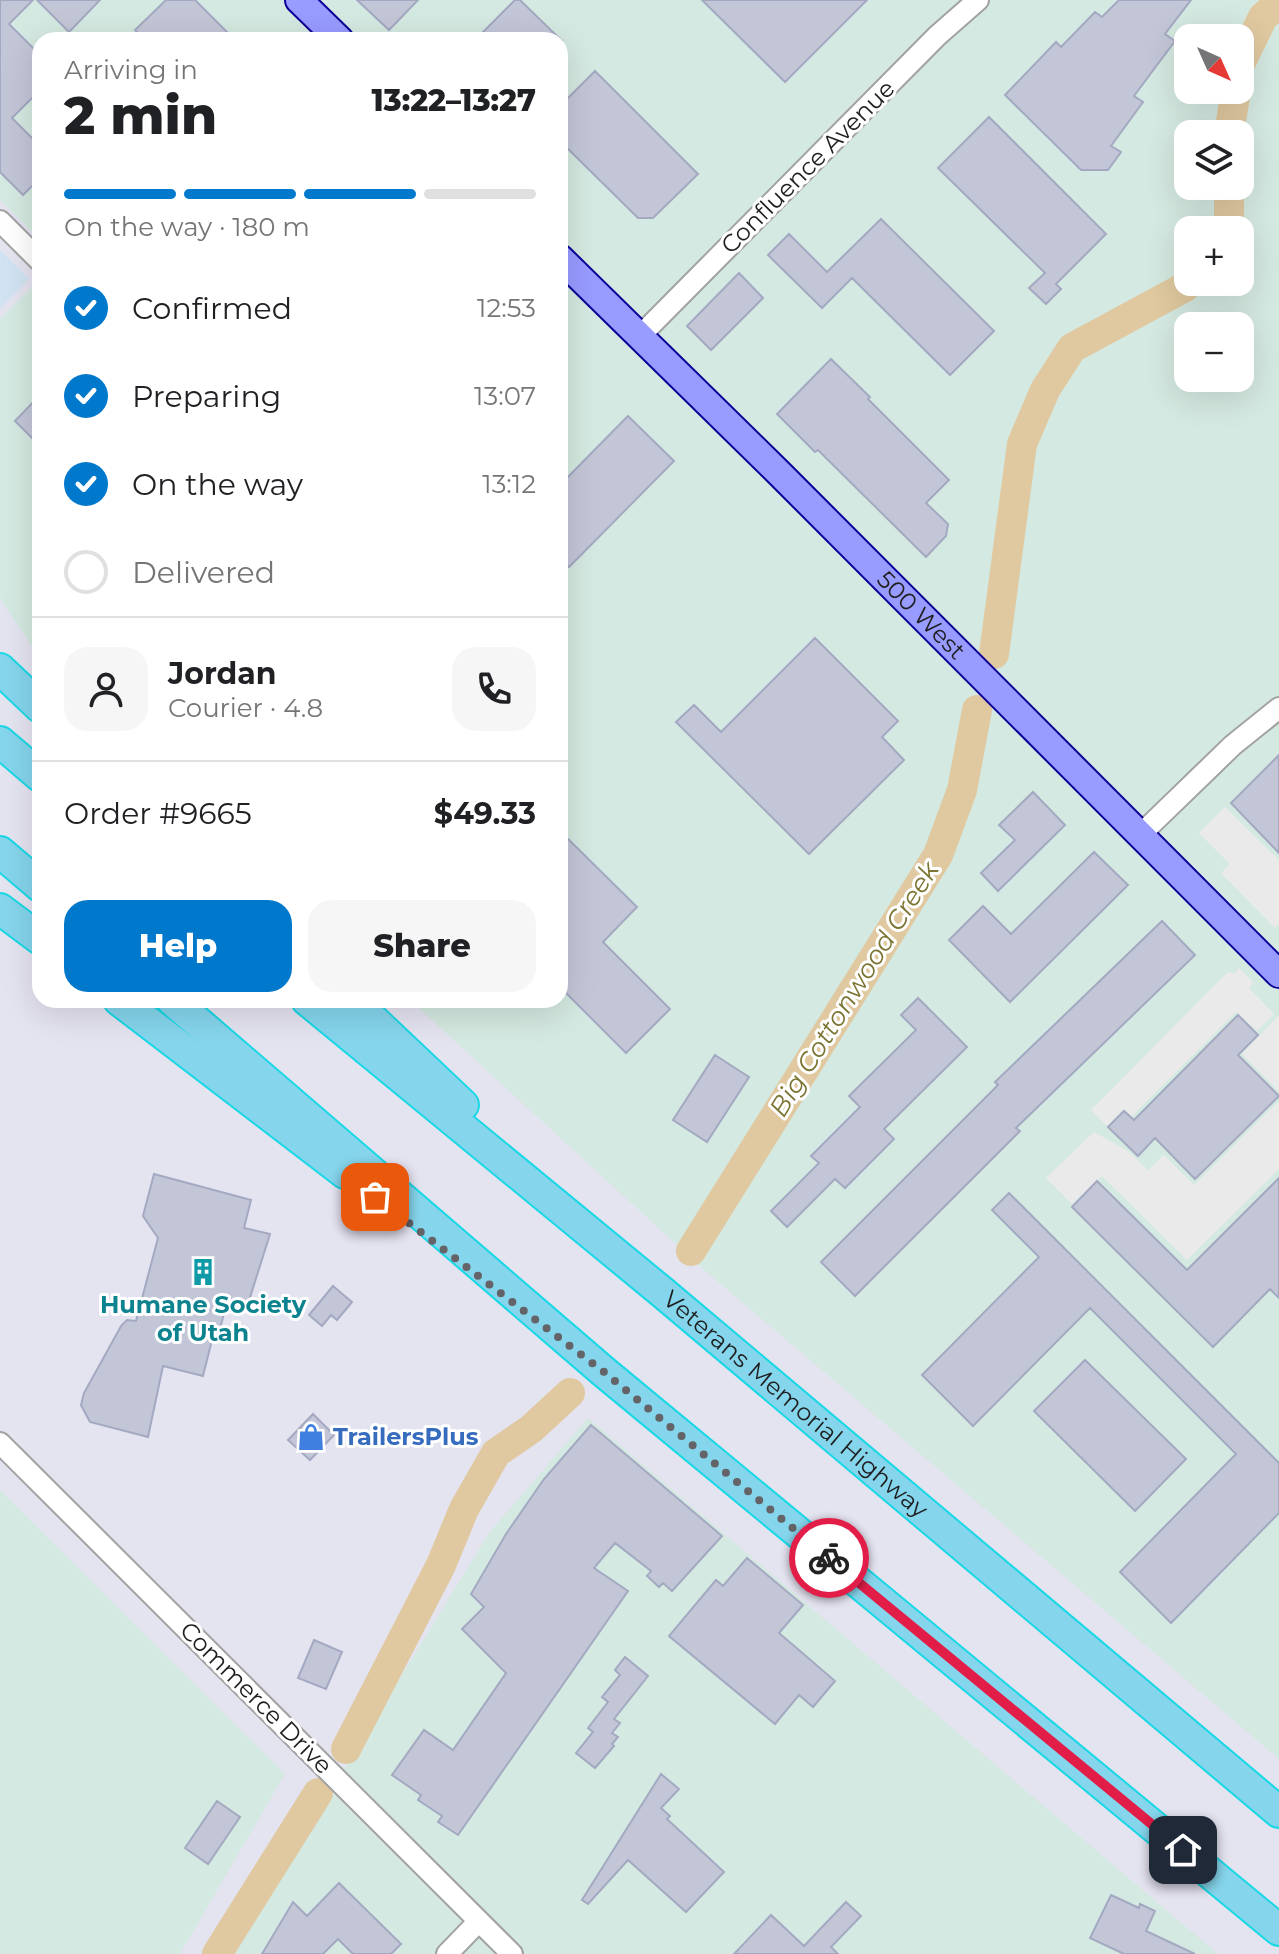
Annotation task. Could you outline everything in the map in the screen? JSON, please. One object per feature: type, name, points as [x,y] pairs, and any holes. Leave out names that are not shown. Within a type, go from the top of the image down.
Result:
[{"type":"highway","points":[[0,669],[32,699]]},
{"type":"highway","points":[[0,742],[32,769]]},
{"type":"highway","points":[[0,852],[32,879]]},
{"type":"highway","points":[[0,909],[32,933]]},
{"type":"highway","points":[[129,1008],[604,1372]]},
{"type":"highway","points":[[181,1008],[604,1372],[1279,1930]]},
{"type":"highway","name":"Veterans Memorial Highway","points":[[317,1008],[662,1292],[1279,1812]]},
{"type":"highway","points":[[360,1008],[662,1292]]},
{"type":"main road","points":[[299,0],[332,32]]},
{"type":"main road","name":"500 West","points":[[568,266],[1279,974]]},
{"type":"street","name":"Confluence Avenue","points":[[640,336],[937,36],[964,4]]},
{"type":"street","points":[[0,221],[32,253]]},
{"type":"street","points":[[1140,835],[1233,745],[1279,708]]},
{"type":"street","name":"Commerce Drive","points":[[0,1443],[512,1954]]},
{"type":"street","points":[[447,1954],[479,1921]]},
{"type":"shaded area","points":[[0,0],[1279,0],[1279,1759],[703,1269],[419,1008],[568,1008],[568,32],[32,32],[32,232],[0,200]]},
{"type":"shaded area","points":[[0,250],[29,279],[0,309]]},
{"type":"shaded area","points":[[32,287],[32,647],[0,599],[0,319]]},
{"type":"shaded area","points":[[1225,807],[1279,860],[1279,924],[1275,928],[1221,873],[1230,864],[1199,833]]},
{"type":"shaded area","points":[[1239,968],[1253,982],[1249,988],[1274,1014],[1257,1031],[1236,1012],[1131,1117],[1123,1110],[1107,1126],[1091,1110],[1228,972],[1235,973]]},
{"type":"shaded area","points":[[1279,1017],[1279,1092],[1242,1054]]},
{"type":"shaded area","points":[[1279,1101],[1279,1169],[1187,1260],[1102,1176],[1072,1204],[1046,1178],[1094,1132],[1128,1151],[1148,1170],[1164,1155],[1194,1185]]},
{"type":"shaded area","points":[[588,1418],[1218,1954],[234,1954],[489,1533]]},
{"type":"shaded area","points":[[0,1490],[285,1774],[180,1954],[0,1954]]},
{"type":"building","points":[[0,0],[33,0],[9,24],[32,47],[32,98],[12,118],[32,138],[32,186],[23,195],[0,172]]},
{"type":"building","points":[[37,0],[100,0],[69,32]]},
{"type":"building","points":[[166,0],[195,0],[227,32],[137,32],[135,30]]},
{"type":"building","points":[[357,0],[418,0],[389,30]]},
{"type":"building","points":[[515,0],[520,0],[553,32],[483,32]]},
{"type":"building","points":[[702,0],[867,0],[785,82]]},
{"type":"building","points":[[1119,0],[1191,0],[1165,34],[1174,42],[1134,96],[1143,102],[1111,146],[1121,152],[1108,170],[1081,170],[1005,95],[1056,42],[1061,47],[1095,12],[1102,17]]},
{"type":"building","points":[[595,71],[698,174],[653,218],[638,218],[568,149],[568,98]]},
{"type":"building","points":[[989,117],[1106,234],[1056,284],[1061,289],[1046,304],[1029,288],[1045,273],[938,168]]},
{"type":"building","points":[[881,219],[994,331],[950,375],[852,278],[822,308],[768,255],[789,234],[827,272]]},
{"type":"building","points":[[739,273],[763,298],[711,350],[687,326]]},
{"type":"building","points":[[831,359],[949,480],[926,503],[948,524],[946,536],[926,557],[818,450],[815,452],[777,414]]},
{"type":"building","points":[[32,403],[32,438],[15,421]]},
{"type":"building","points":[[628,416],[674,461],[569,567],[568,477]]},
{"type":"building","points":[[815,638],[898,721],[882,737],[904,760],[809,854],[676,722],[694,705],[721,732]]},
{"type":"building","points":[[1279,755],[1279,853],[1231,803]]},
{"type":"building","points":[[1033,792],[1065,825],[998,891],[981,873],[1015,840],[999,825]]},
{"type":"building","points":[[568,839],[637,907],[603,942],[670,1009],[626,1053],[568,995]]},
{"type":"building","points":[[1094,852],[1128,885],[1010,1002],[949,940],[983,906],[1011,934]]},
{"type":"building","points":[[1162,921],[1195,955],[1016,1128],[1020,1131],[855,1296],[821,1262],[998,1085],[995,1082]]},
{"type":"building","points":[[918,998],[967,1047],[884,1129],[894,1139],[845,1188],[835,1179],[787,1227],[771,1211],[819,1163],[811,1156],[860,1107],[849,1096],[916,1030],[901,1015]]},
{"type":"building","points":[[1238,1015],[1258,1035],[1238,1055],[1279,1096],[1195,1179],[1155,1138],[1138,1156],[1108,1127],[1124,1111],[1134,1120]]},
{"type":"building","points":[[715,1055],[749,1077],[707,1142],[673,1120]]},
{"type":"building","name":"Humane Society of Utah","points":[[154,1174],[251,1200],[244,1228],[270,1234],[247,1307],[226,1306],[217,1340],[212,1340],[203,1376],[163,1366],[148,1437],[90,1422],[81,1405],[84,1393],[121,1326],[127,1320],[136,1321],[158,1238],[143,1216]]},
{"type":"building","points":[[1279,1178],[1279,1298],[1270,1289],[1213,1347],[1072,1207],[1097,1181],[1187,1270]]},
{"type":"building","points":[[1009,1193],[1279,1463],[1279,1513],[1171,1623],[1120,1572],[1236,1454],[1090,1308],[973,1426],[922,1375],[1039,1257],[992,1210]]},
{"type":"building","points":[[333,1286],[352,1302],[337,1320],[331,1315],[322,1326],[309,1315]]},
{"type":"building","points":[[1085,1360],[1186,1459],[1135,1511],[1034,1411]]},
{"type":"building","name":"TrailersPlus","points":[[313,1414],[334,1435],[310,1460],[288,1440]]},
{"type":"building","points":[[591,1425],[722,1536],[672,1591],[663,1583],[659,1587],[647,1576],[651,1571],[615,1543],[594,1568],[628,1591],[458,1835],[438,1822],[442,1816],[418,1800],[421,1795],[392,1775],[424,1730],[453,1750],[506,1673],[462,1629],[484,1607],[471,1594],[506,1534],[544,1479]]},
{"type":"building","points":[[747,1558],[803,1605],[779,1633],[835,1681],[813,1707],[799,1695],[775,1724],[669,1636],[716,1580],[723,1586]]},
{"type":"building","points":[[314,1640],[342,1652],[326,1689],[298,1678]]},
{"type":"building","points":[[625,1657],[648,1676],[614,1719],[620,1723],[612,1733],[618,1737],[595,1768],[576,1753],[593,1732],[588,1728],[608,1702],[602,1697],[620,1675],[615,1670]]},
{"type":"building","points":[[661,1774],[679,1789],[661,1808],[670,1816],[667,1819],[724,1872],[686,1912],[628,1860],[588,1904],[582,1900]]},
{"type":"building","points":[[217,1801],[240,1817],[208,1864],[185,1848]]},
{"type":"building","points":[[339,1883],[401,1944],[391,1954],[353,1954],[338,1939],[323,1954],[262,1954],[293,1902],[307,1916]]},
{"type":"building","points":[[1111,1895],[1139,1908],[1140,1904],[1155,1911],[1146,1931],[1195,1954],[1124,1954],[1090,1938]]},
{"type":"building","points":[[846,1902],[861,1916],[831,1947],[838,1954],[734,1954],[771,1915],[804,1946]]},
{"type":"waterway","name":"Big Cottonwood Creek","points":[[1254,35],[1263,17],[1279,3]]},
{"type":"waterway","name":"Big Cottonwood Creek","points":[[1231,120],[1234,104]]},
{"type":"waterway","name":"Big Cottonwood Creek","points":[[1229,200],[1229,216]]},
{"type":"waterway","name":"Big Cottonwood Creek","points":[[994,654],[1022,444],[1045,390],[1072,348],[1174,293]]},
{"type":"waterway","name":"Big Cottonwood Creek","points":[[691,1251],[938,855],[962,790],[977,710]]},
{"type":"waterway","name":"Big Cottonwood Creek","points":[[346,1749],[441,1565],[464,1509],[496,1453],[531,1429],[570,1393]]},
{"type":"waterway","name":"Big Cottonwood Creek","points":[[217,1954],[318,1793]]},
{"type":"way so far","points":[[375,1197],[604,1372],[829,1558]]},
{"type":"place","name":"Humane Society of Utah","points":[[203,1272]]},
{"type":"place","name":"TrailersPlus","points":[[311,1437]]},
{"type":"route","points":[[829,1558],[1183,1850]]}]
